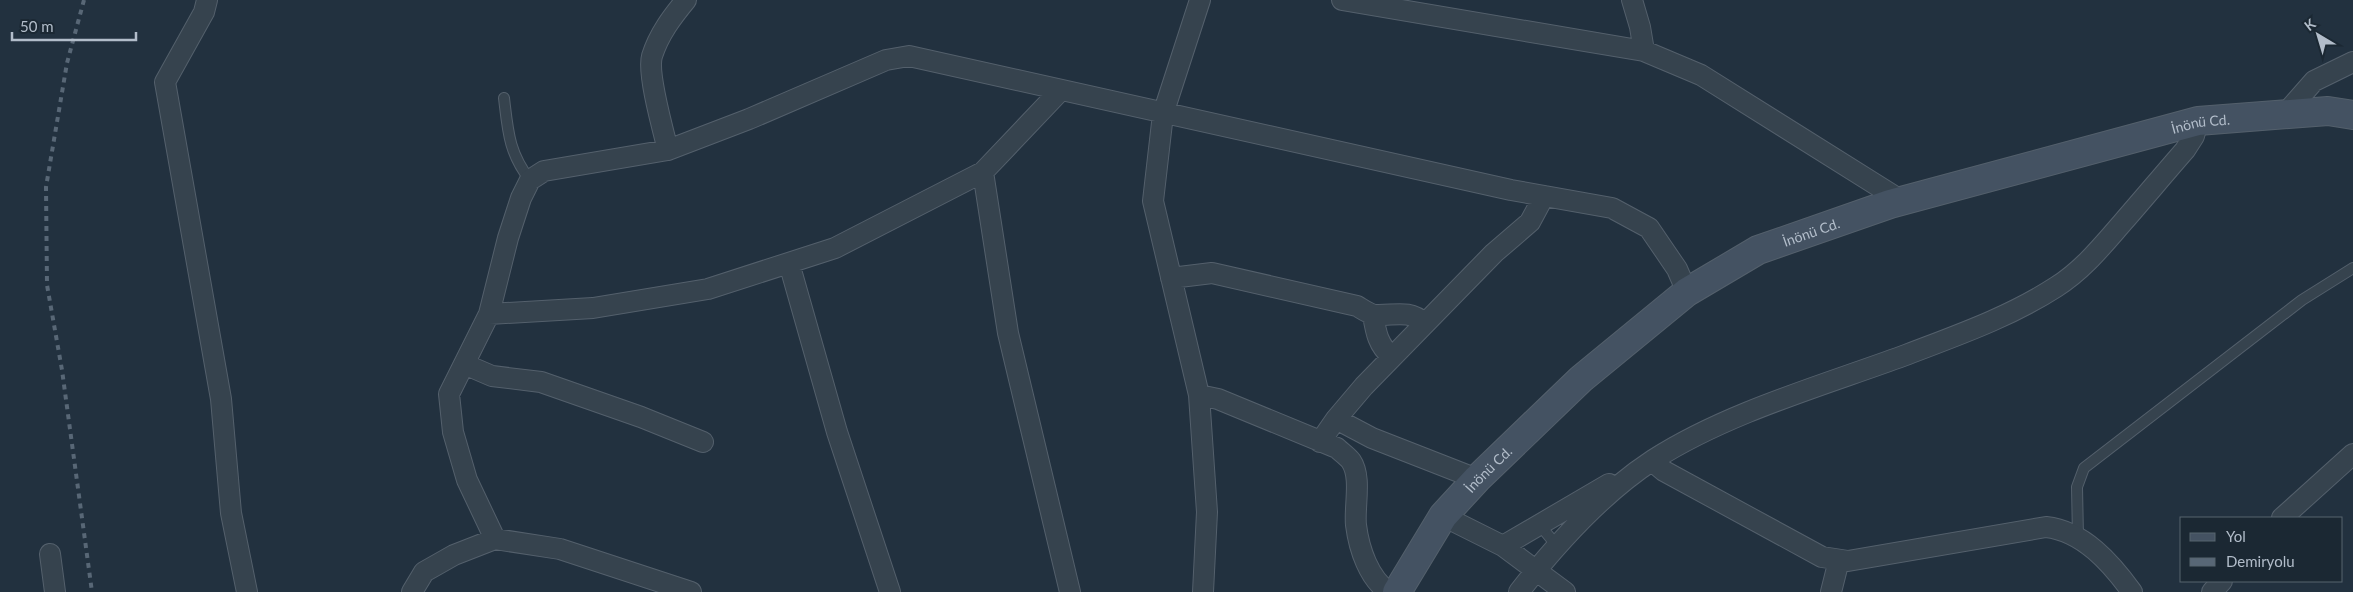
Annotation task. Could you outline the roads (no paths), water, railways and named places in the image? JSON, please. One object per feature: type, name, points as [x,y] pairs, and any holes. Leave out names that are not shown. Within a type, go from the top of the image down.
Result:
[{"type":"street","points":[[207,0],[204,12],[165,82],[221,399],[231,514],[247,592]]},
{"type":"street","points":[[668,150],[656,102],[652,58],[665,27],[686,0]]},
{"type":"street","points":[[1200,0],[1163,114],[1153,201],[1199,394],[1207,512],[1202,592]]},
{"type":"street","points":[[1342,0],[1644,51],[1700,75],[1902,201]]},
{"type":"street","points":[[1632,0],[1640,27],[1644,51]]},
{"type":"street","points":[[495,539],[467,480],[453,432],[449,394],[489,314],[508,238],[521,198],[530,180],[544,171],[668,150],[750,119],[886,60],[909,56],[1163,114],[1544,196],[1612,208],[1649,228],[1677,269],[1687,292]]},
{"type":"street","points":[[2286,114],[2314,81],[2353,62]]},
{"type":"street","points":[[489,314],[593,308],[708,288],[835,248],[983,172],[1060,91]]},
{"type":"street","name":"İnönü Cd.","points":[[1397,592],[1443,516],[1477,479],[1581,379],[1687,292],[1758,250],[1902,201],[2198,121],[2328,111],[2353,116]]},
{"type":"street","points":[[1519,592],[1536,570],[1589,513],[1628,478],[1652,461],[1690,439],[1741,416],[1989,323],[2034,302],[2069,279],[2099,251],[2190,144],[2198,121]]},
{"type":"street","points":[[983,172],[1008,333],[1070,592]]},
{"type":"street","points":[[1320,442],[1336,419],[1424,323],[1494,253],[1530,222],[1544,196]]},
{"type":"street","points":[[789,263],[837,432],[890,592]]},
{"type":"street","points":[[1171,278],[1212,273],[1357,306],[1373,315],[1394,313],[1416,316],[1424,323]]},
{"type":"street","points":[[1373,315],[1376,336],[1383,349],[1392,357]]},
{"type":"street","points":[[464,364],[492,376],[541,382],[640,416],[703,442]]},
{"type":"street","points":[[1199,394],[1218,399],[1337,448],[1351,462],[1357,485],[1356,525],[1366,563],[1378,585],[1389,592]]},
{"type":"street","points":[[1336,419],[1372,438],[1477,479]]},
{"type":"street","points":[[2283,517],[2353,454]]},
{"type":"street","points":[[1652,461],[1664,471],[1813,553],[1848,561],[2034,528],[2058,528],[2078,537],[2115,571],[2132,592]]},
{"type":"street","points":[[1503,546],[1604,486],[1628,478]]},
{"type":"street","points":[[1443,516],[1503,546],[1565,592]]},
{"type":"street","points":[[412,592],[424,572],[454,555],[495,539],[560,549],[691,592]]},
{"type":"street","points":[[50,554],[55,592]]},
{"type":"street","points":[[1831,592],[1839,560]]},
{"type":"street","points":[[2212,592],[2221,582]]},
{"type":"lane","points":[[504,98],[509,140],[518,164],[530,180]]},
{"type":"lane","points":[[2078,537],[2077,487],[2084,468],[2302,300],[2353,268]]},
{"type":"lane","points":[[1539,524],[1558,546]]},
{"type":"railway","points":[[84,0],[67,63],[46,187],[47,285],[62,370],[92,592]]}]
